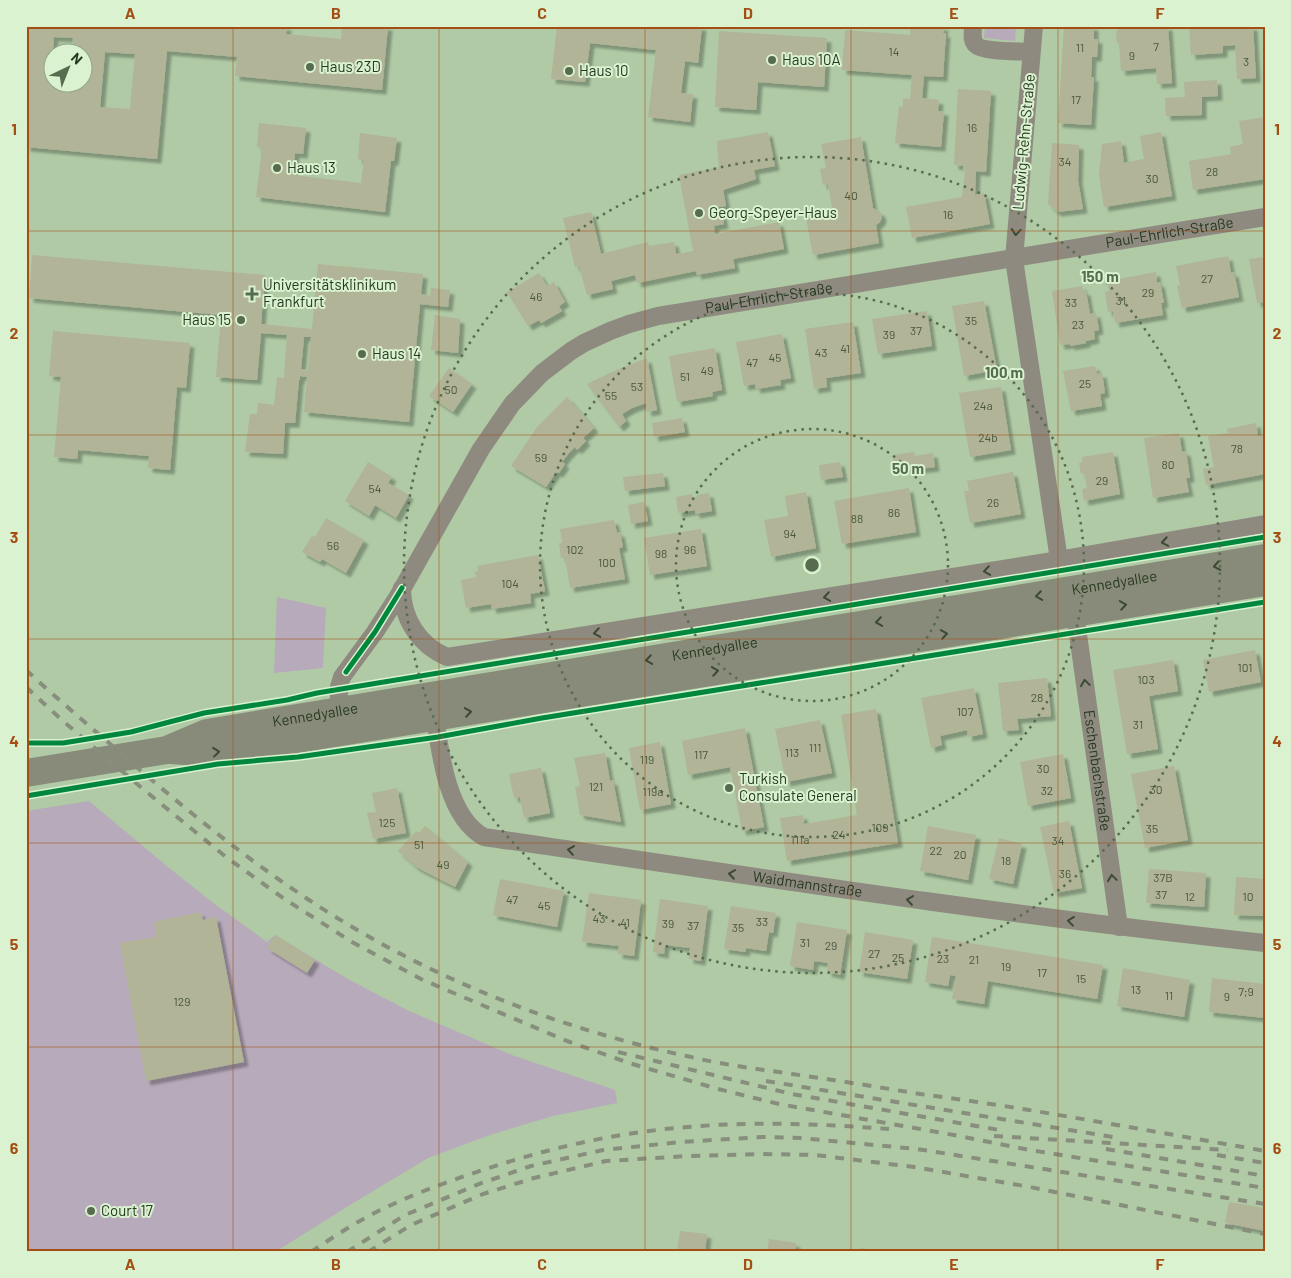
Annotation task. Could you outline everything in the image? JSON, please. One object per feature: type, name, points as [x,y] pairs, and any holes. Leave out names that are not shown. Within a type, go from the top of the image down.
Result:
[{"type":"main road","name":"Kennedyallee","points":[[167,750],[207,733],[1265,558]]},
{"type":"main road","name":"Kennedyallee","points":[[26,773],[167,750],[211,753],[1265,582]]},
{"type":"street","points":[[973,26],[973,38],[976,45],[984,49],[1031,52]]},
{"type":"street","name":"Ludwig-Rehn-Straße","points":[[1014,259],[1034,26]]},
{"type":"street","name":"Paul-Ehrlich-Straße","points":[[339,710],[339,684],[342,677],[375,632],[481,449],[504,414],[521,393],[542,373],[559,358],[584,343],[620,328],[658,316],[1265,218]]},
{"type":"street","points":[[1014,259],[1060,560]]},
{"type":"street","points":[[402,588],[403,602],[414,630],[425,643],[447,657],[1060,560],[1265,524]]},
{"type":"street","name":"Eschenbachstraße","points":[[1075,613],[1119,927]]},
{"type":"street","points":[[339,710],[368,728]]},
{"type":"street","name":"Waidmannstraße","points":[[435,717],[447,781],[453,798],[466,822],[475,832],[484,837],[893,898],[1119,927],[1265,943]]},
{"type":"shaded area","points":[[985,26],[1016,26],[1015,41],[984,38]]},
{"type":"shaded area","points":[[277,597],[326,608],[323,668],[274,673]]},
{"type":"shaded area","points":[[89,801],[212,902],[267,942],[275,935],[346,978],[409,1011],[512,1055],[615,1090],[617,1103],[553,1116],[490,1135],[428,1158],[275,1252],[26,1252],[26,811]]},
{"type":"building","points":[[26,26],[287,26],[286,34],[341,39],[342,26],[388,26],[382,90],[235,76],[237,57],[167,51],[157,159],[26,147]],"holes":[[[105,52],[135,54],[130,109],[100,107]]]},
{"type":"building","name":"Haus 10","points":[[557,26],[702,26],[698,63],[685,61],[681,93],[693,94],[690,122],[648,117],[656,50],[590,43],[585,82],[551,79]]},
{"type":"building","points":[[910,26],[944,26],[943,33],[946,33],[943,77],[924,76],[922,98],[939,100],[938,111],[944,111],[941,147],[895,143],[899,106],[903,107],[903,98],[910,99],[912,75],[842,70],[845,30],[910,35]]},
{"type":"building","points":[[1064,26],[1094,26],[1094,39],[1098,39],[1097,57],[1092,57],[1091,77],[1094,77],[1091,125],[1058,123]]},
{"type":"building","points":[[1117,26],[1168,26],[1172,83],[1157,84],[1156,68],[1121,71],[1119,43],[1117,43]]},
{"type":"building","points":[[1189,26],[1253,26],[1256,78],[1237,79],[1235,45],[1223,46],[1223,53],[1191,55]]},
{"type":"building","name":"Haus 10A","points":[[719,31],[827,38],[824,87],[758,82],[756,110],[715,107]]},
{"type":"building","points":[[1217,80],[1218,96],[1202,97],[1202,115],[1166,116],[1165,98],[1185,97],[1184,82]]},
{"type":"building","points":[[958,89],[991,91],[986,172],[976,171],[975,195],[984,193],[990,224],[912,238],[906,207],[962,197],[965,171],[963,171],[963,166],[954,165]]},
{"type":"building","points":[[1265,117],[1265,179],[1193,190],[1189,161],[1231,154],[1230,147],[1243,144],[1239,121]]},
{"type":"building","name":"Haus 13","points":[[259,123],[306,128],[303,154],[295,153],[293,175],[361,183],[364,160],[358,159],[360,133],[397,138],[394,161],[391,161],[385,212],[256,197],[262,148],[257,147]]},
{"type":"building","name":"Georg-Speyer-Haus","points":[[768,132],[775,166],[754,170],[756,179],[723,190],[726,206],[711,208],[713,216],[722,214],[724,224],[714,226],[715,234],[779,222],[784,249],[733,259],[735,268],[697,275],[696,271],[637,283],[635,275],[611,281],[613,289],[587,295],[579,266],[575,267],[563,218],[591,212],[601,254],[648,242],[649,246],[674,242],[676,254],[693,251],[679,175],[719,167],[717,141]]},
{"type":"building","points":[[1161,132],[1172,196],[1104,207],[1099,175],[1102,144],[1121,141],[1124,163],[1144,159],[1140,136]]},
{"type":"building","points":[[861,137],[873,208],[881,213],[882,217],[876,225],[879,243],[813,255],[805,213],[832,208],[828,184],[823,185],[820,169],[826,168],[821,144]]},
{"type":"building","points":[[1052,143],[1079,145],[1078,180],[1083,209],[1057,212],[1048,204]]},
{"type":"building","points":[[32,255],[265,275],[261,324],[312,329],[318,264],[423,274],[421,294],[430,296],[431,288],[450,290],[448,307],[420,304],[409,422],[304,412],[307,377],[300,376],[295,423],[285,423],[283,454],[245,452],[250,414],[257,414],[258,403],[274,405],[277,377],[284,378],[287,335],[261,333],[257,380],[216,377],[221,315],[29,298]],"holes":[[[304,337],[311,337],[308,370],[301,369]]]},
{"type":"building","points":[[1228,256],[1231,273],[1234,272],[1239,297],[1182,308],[1177,286],[1180,285],[1176,266]]},
{"type":"building","points":[[1265,257],[1265,302],[1257,303],[1249,259]]},
{"type":"building","points":[[1156,272],[1157,283],[1160,282],[1164,303],[1161,303],[1163,315],[1115,323],[1113,311],[1108,312],[1105,292],[1109,291],[1107,281]]},
{"type":"building","points":[[539,273],[547,286],[554,282],[565,302],[559,306],[562,311],[541,323],[539,320],[528,326],[507,292]]},
{"type":"building","points":[[1082,286],[1083,291],[1086,291],[1090,314],[1096,313],[1099,330],[1094,331],[1095,339],[1086,341],[1086,343],[1070,346],[1070,344],[1060,345],[1052,291]]},
{"type":"building","points":[[984,301],[997,370],[964,376],[952,306]]},
{"type":"building","points":[[927,311],[932,346],[878,354],[872,319]]},
{"type":"building","points":[[435,315],[460,319],[458,353],[431,350]]},
{"type":"building","points":[[853,322],[861,373],[826,378],[827,387],[814,389],[805,329]]},
{"type":"building","points":[[53,331],[190,343],[186,388],[177,387],[170,470],[148,468],[149,456],[78,450],[77,459],[54,457],[61,377],[49,376]]},
{"type":"building","points":[[782,334],[791,378],[780,380],[781,385],[756,389],[755,384],[744,386],[736,342]]},
{"type":"building","points":[[715,348],[722,390],[712,392],[713,396],[677,402],[669,356]]},
{"type":"building","points":[[647,358],[657,410],[647,412],[646,403],[632,408],[622,414],[626,421],[619,427],[587,384]]},
{"type":"building","points":[[1095,366],[1097,374],[1102,373],[1105,393],[1100,394],[1102,406],[1071,411],[1063,371]]},
{"type":"building","points":[[449,368],[472,384],[453,412],[429,396]]},
{"type":"building","points":[[1001,387],[1011,450],[970,457],[959,393]]},
{"type":"building","points":[[567,397],[594,428],[583,438],[586,441],[577,450],[575,447],[568,454],[562,462],[565,464],[559,473],[556,472],[546,487],[511,466],[537,427]]},
{"type":"building","points":[[682,418],[685,432],[654,437],[652,423]]},
{"type":"building","points":[[1256,423],[1258,436],[1264,435],[1265,439],[1265,459],[1263,459],[1265,474],[1206,485],[1203,469],[1214,467],[1208,436],[1228,433],[1227,429]]},
{"type":"building","points":[[1179,433],[1182,452],[1186,451],[1190,478],[1186,478],[1189,492],[1153,498],[1144,438]]},
{"type":"building","points":[[914,452],[915,456],[933,453],[935,467],[917,469],[916,466],[894,469],[893,455]]},
{"type":"building","points":[[1113,452],[1120,494],[1084,501],[1082,489],[1087,488],[1084,473],[1081,474],[1079,463],[1082,462],[1082,457]]},
{"type":"building","points":[[368,462],[392,477],[388,483],[409,495],[396,518],[375,505],[369,516],[345,501]]},
{"type":"building","points":[[840,462],[843,477],[821,480],[819,465]]},
{"type":"building","points":[[1013,472],[1021,514],[970,523],[964,491],[969,491],[967,481]]},
{"type":"building","points":[[663,473],[665,486],[625,491],[623,477]]},
{"type":"building","points":[[909,488],[916,532],[842,544],[834,501]]},
{"type":"building","points":[[806,492],[816,548],[771,557],[764,520],[788,516],[785,496]]},
{"type":"building","points":[[709,493],[712,511],[695,514],[695,510],[678,513],[676,497],[692,494],[693,498],[697,497],[697,495]]},
{"type":"building","points":[[644,502],[648,521],[631,524],[628,505]]},
{"type":"building","points":[[326,518],[364,540],[346,573],[322,559],[320,562],[302,552],[312,536],[315,537]]},
{"type":"building","points":[[614,520],[617,533],[620,532],[623,547],[619,548],[625,579],[570,588],[565,558],[561,558],[559,543],[562,543],[560,529]]},
{"type":"building","points":[[701,529],[707,566],[650,575],[644,538]]},
{"type":"building","points":[[538,555],[545,591],[530,594],[531,603],[492,609],[491,604],[466,608],[461,580],[476,577],[477,566]]},
{"type":"building","points":[[1255,650],[1261,682],[1209,692],[1203,660]]},
{"type":"building","points":[[1173,660],[1178,691],[1149,696],[1158,749],[1127,754],[1113,670]]},
{"type":"building","points":[[1047,678],[1051,716],[1017,719],[1019,730],[1003,731],[998,683]]},
{"type":"building","points":[[974,688],[983,734],[968,737],[967,730],[940,736],[942,745],[931,748],[921,698]]},
{"type":"building","points":[[876,709],[898,843],[787,861],[780,818],[803,815],[804,824],[857,815],[841,715]]},
{"type":"building","points":[[820,720],[832,773],[786,782],[775,729]]},
{"type":"building","points":[[745,728],[764,827],[742,831],[730,767],[688,775],[682,741]]},
{"type":"building","points":[[660,742],[671,804],[640,810],[629,748]]},
{"type":"building","points":[[605,753],[610,781],[613,780],[621,822],[580,815],[575,787],[580,786],[574,758]]},
{"type":"building","points":[[1063,754],[1071,798],[1028,806],[1020,762]]},
{"type":"building","points":[[1174,766],[1188,840],[1145,848],[1131,774]]},
{"type":"building","points":[[541,768],[550,813],[524,818],[520,797],[514,798],[509,774]]},
{"type":"building","points":[[397,788],[406,833],[373,839],[367,813],[376,812],[372,793]]},
{"type":"building","points":[[1069,821],[1082,888],[1054,893],[1040,827]]},
{"type":"building","points":[[425,826],[468,862],[455,887],[416,867],[398,851],[416,831],[419,833]]},
{"type":"building","points":[[928,826],[976,835],[968,880],[920,871]]},
{"type":"building","points":[[999,838],[1022,844],[1013,884],[989,879]]},
{"type":"building","points":[[1149,869],[1206,873],[1204,907],[1146,903]]},
{"type":"building","points":[[1236,877],[1265,879],[1265,916],[1234,915]]},
{"type":"building","points":[[500,879],[564,891],[557,927],[493,915]]},
{"type":"building","points":[[589,893],[641,900],[634,956],[618,954],[619,946],[582,942]]},
{"type":"building","points":[[660,899],[708,906],[701,961],[689,959],[690,948],[665,945],[664,954],[653,952]]},
{"type":"building","points":[[731,906],[776,913],[773,933],[769,932],[766,951],[746,948],[745,952],[724,949]]},
{"type":"building","points":[[200,912],[203,920],[216,917],[244,1062],[146,1081],[120,943],[156,937],[154,922]]},
{"type":"building","points":[[797,922],[847,930],[840,975],[827,972],[828,963],[814,961],[813,970],[790,966]]},
{"type":"building","points":[[865,932],[913,940],[907,979],[859,972]]},
{"type":"building","points":[[275,935],[315,960],[307,973],[267,948]]},
{"type":"building","points":[[932,937],[1103,965],[1097,999],[988,981],[984,1004],[952,999],[956,976],[950,975],[948,986],[925,982]]},
{"type":"building","points":[[1123,968],[1190,980],[1184,1017],[1117,1006]]},
{"type":"building","points":[[1212,978],[1265,984],[1265,1018],[1209,1012]]},
{"type":"building","points":[[1229,1202],[1265,1208],[1265,1231],[1225,1223]]},
{"type":"building","points":[[680,1231],[707,1234],[705,1252],[677,1252]]},
{"type":"building","points":[[769,1239],[796,1243],[795,1252],[767,1252]]},
{"type":"building","points":[[860,1248],[884,1251],[884,1252],[859,1252]]},
{"type":"railway","points":[[26,670],[169,795],[262,868],[327,912],[395,951],[430,969],[502,1000],[614,1038],[741,1067],[1015,1108],[1265,1151]]},
{"type":"railway","points":[[26,687],[63,721],[226,857],[286,900],[352,942],[423,980],[567,1041],[629,1063],[718,1089],[779,1104],[1030,1150],[1265,1188]]},
{"type":"railway","points":[[618,1052],[792,1094],[1005,1131]]},
{"type":"railway","points":[[766,1081],[1119,1138]]},
{"type":"railway","points":[[311,1252],[369,1216],[426,1190],[513,1160],[562,1147],[663,1129],[713,1125],[814,1125],[889,1129]]},
{"type":"railway","points":[[994,1136],[1228,1150]]},
{"type":"railway","points":[[347,1252],[405,1215],[479,1184],[531,1166],[603,1150],[681,1142],[762,1137],[800,1138],[917,1149],[1265,1204]]},
{"type":"railway","points":[[1106,1149],[1265,1176]]},
{"type":"railway","points":[[368,1252],[411,1225],[483,1194],[534,1178],[606,1161],[762,1154],[815,1155],[914,1167],[1030,1187],[1265,1234]]},
{"type":"railway","points":[[1217,1155],[1265,1163]]},
{"type":"cycle path","points":[[26,743],[63,743],[131,732],[204,713],[287,700],[317,693],[1265,537]]},
{"type":"cycle path","points":[[346,672],[375,632],[402,588]]},
{"type":"cycle path","points":[[26,796],[218,764],[298,757],[438,737],[542,718],[1265,602]]},
{"type":"place","name":"Haus 10A","points":[[772,60]]},
{"type":"place","name":"Haus 23D","points":[[310,67]]},
{"type":"place","name":"Haus 10","points":[[569,71]]},
{"type":"place","name":"Haus 13","points":[[277,168]]},
{"type":"place","name":"Georg-Speyer-Haus","points":[[699,213]]},
{"type":"place","name":"Universitätsklinikum Frankfurt","points":[[252,294]]},
{"type":"place","name":"Haus 15","points":[[241,320]]},
{"type":"place","name":"Haus 14","points":[[362,354]]},
{"type":"place","name":"Turkish Consulate General","points":[[729,788]]},
{"type":"place","name":"Court 17","points":[[91,1211]]}]
